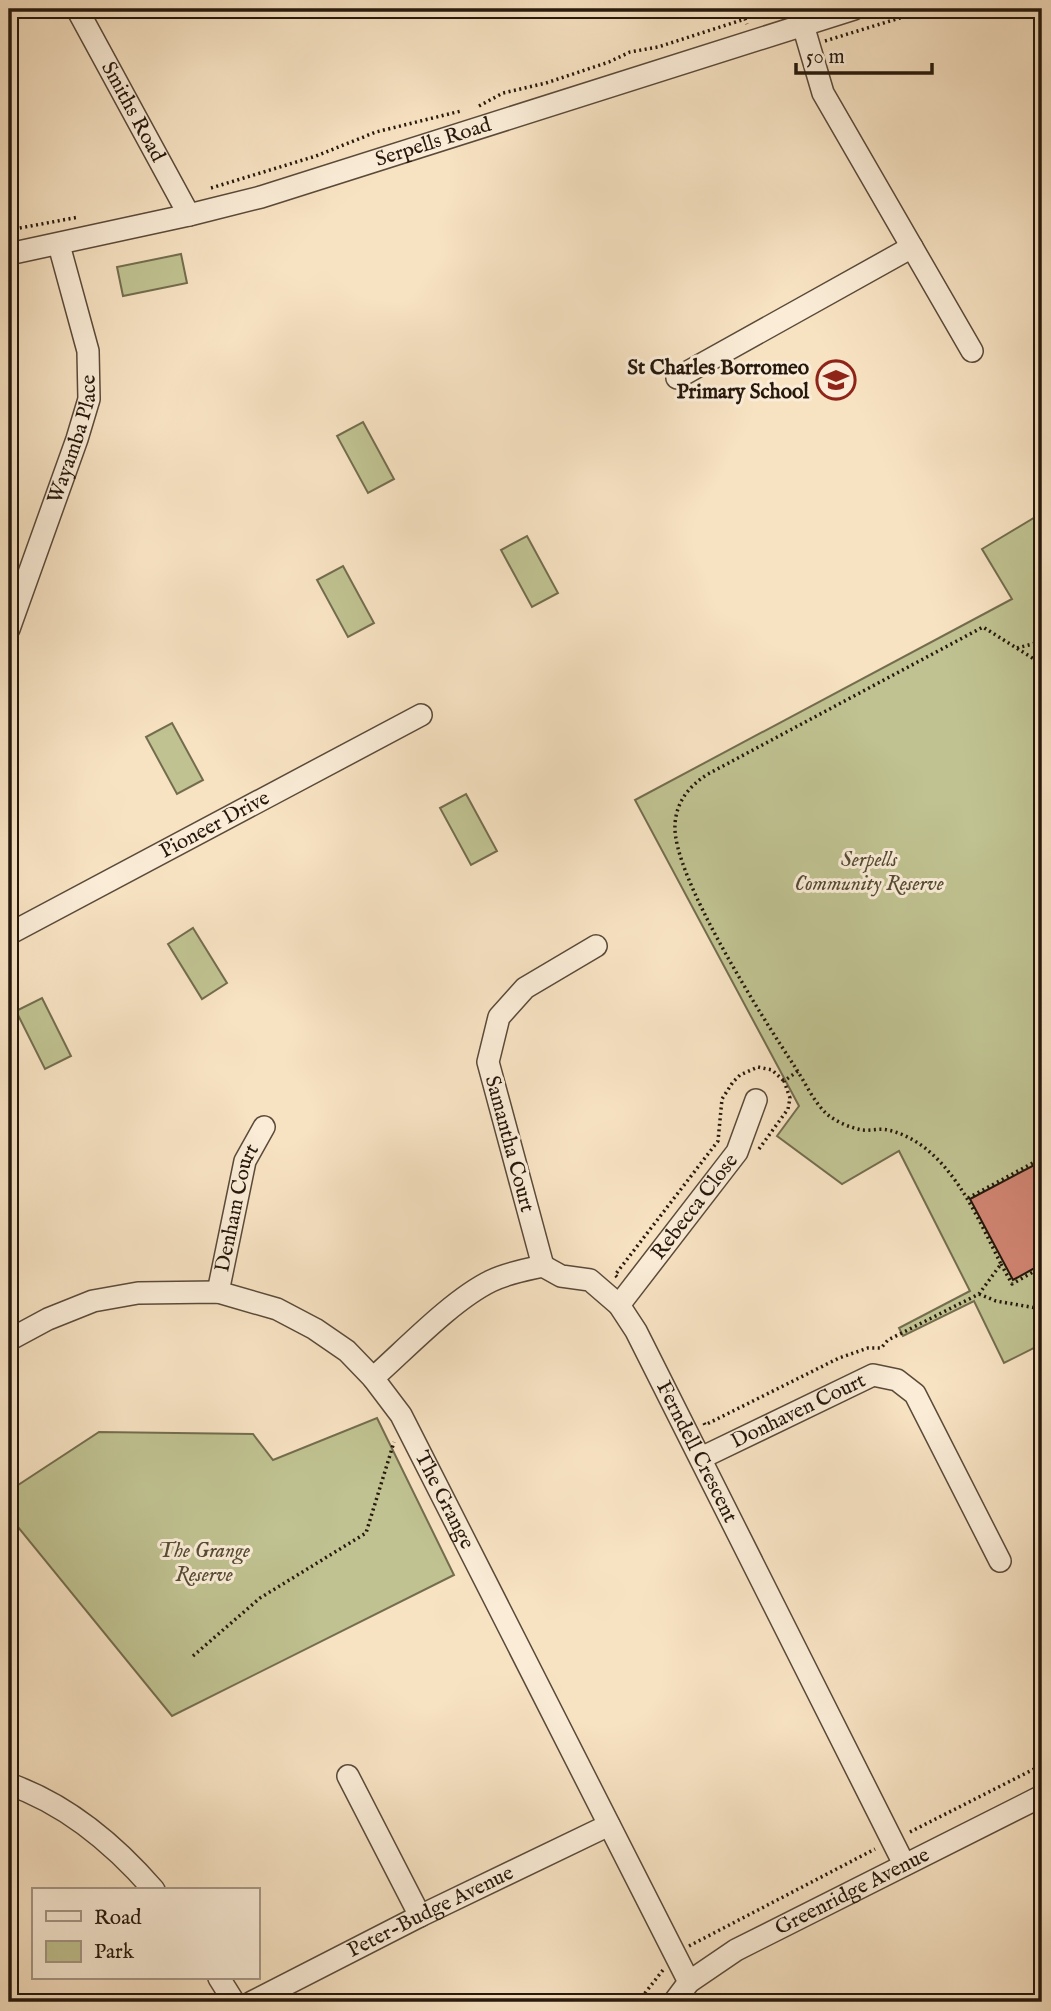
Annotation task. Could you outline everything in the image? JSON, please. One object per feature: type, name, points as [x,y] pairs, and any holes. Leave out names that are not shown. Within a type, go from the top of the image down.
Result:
[{"type":"street","name":"Smiths Road","points":[[77,9],[189,215]]},
{"type":"street","name":"Serpells Road","points":[[9,254],[59,245],[261,197],[854,9]]},
{"type":"street","points":[[803,25],[823,93],[972,351]]},
{"type":"street","name":"Wayamba Place","points":[[9,628],[89,400],[88,351],[59,245]]},
{"type":"street","points":[[677,378],[912,247]]},
{"type":"street","name":"Pioneer Drive","points":[[9,934],[421,715]]},
{"type":"street","name":"Samantha Court","points":[[543,1266],[488,1062],[499,1017],[525,988],[596,946]]},
{"type":"street","name":"Rebecca Close","points":[[619,1305],[737,1152],[756,1100]]},
{"type":"street","name":"Denham Court","points":[[218,1292],[245,1161],[264,1127]]},
{"type":"street","points":[[373,1378],[462,1300],[490,1282],[543,1266]]},
{"type":"street","name":"Ferndell Crescent","points":[[543,1266],[561,1276],[590,1280],[619,1305],[636,1331],[904,1864]]},
{"type":"street","name":"The Grange","points":[[9,1340],[93,1301],[138,1293],[218,1292],[276,1309],[315,1329],[347,1350],[373,1378],[401,1415],[689,1982]]},
{"type":"street","name":"Donhaven Court","points":[[701,1458],[862,1379],[873,1375],[897,1380],[915,1394],[1000,1561]]},
{"type":"street","points":[[348,1776],[420,1916]]},
{"type":"street","points":[[9,1784],[37,1794],[83,1824],[131,1864],[152,1888]]},
{"type":"street","name":"Greenridge Avenue","points":[[674,2002],[689,1982],[736,1950],[1042,1796]]},
{"type":"street","name":"Peter-Budge Avenue","points":[[252,2002],[420,1916],[609,1825]]},
{"type":"street","points":[[220,1980],[234,2002]]},
{"type":"path","points":[[1042,664],[983,627],[695,782],[686,791],[675,823],[680,857],[724,948],[770,1028],[827,1114],[862,1130],[886,1129],[910,1137],[933,1154],[968,1198],[1012,1284],[1042,1267]]},
{"type":"path","points":[[1017,648],[1036,643]]},
{"type":"path","points":[[968,1198],[1042,1158]]},
{"type":"path","points":[[699,1413],[705,1425],[839,1358],[867,1348],[881,1348],[888,1340],[979,1294],[1001,1264]]},
{"type":"path","points":[[979,1294],[996,1301],[1042,1309]]},
{"type":"path","points":[[192,1657],[260,1598],[366,1533],[401,1415]]},
{"type":"path","points":[[638,2002],[675,1955],[692,1944],[1042,1765]]},
{"type":"green space","points":[[181,254],[187,283],[123,296],[117,267]]},
{"type":"green space","points":[[363,422],[394,479],[368,493],[337,436]]},
{"type":"green space","name":"Serpells Community Reserve","points":[[1042,513],[1042,1344],[1004,1363],[974,1301],[903,1336],[899,1328],[970,1291],[899,1151],[842,1184],[777,1136],[799,1106],[635,800],[1012,599],[982,549]]},
{"type":"green space","points":[[527,536],[558,593],[532,607],[501,550]]},
{"type":"green space","points":[[343,566],[374,623],[348,637],[317,580]]},
{"type":"green space","points":[[172,723],[203,780],[177,794],[146,737]]},
{"type":"green space","points":[[466,794],[497,851],[471,865],[440,808]]},
{"type":"green space","points":[[193,928],[227,983],[202,999],[168,944]]},
{"type":"green space","points":[[42,998],[71,1056],[45,1069],[16,1011]]},
{"type":"green space","name":"The Grange Reserve","points":[[377,1418],[454,1575],[172,1716],[9,1516],[9,1491],[99,1432],[253,1434],[273,1460]]},
{"type":"building","points":[[1042,1161],[1042,1264],[1013,1280],[970,1199]]},
{"type":"place","name":"St Charles Borromeo Primary School","points":[[836,380]]}]
